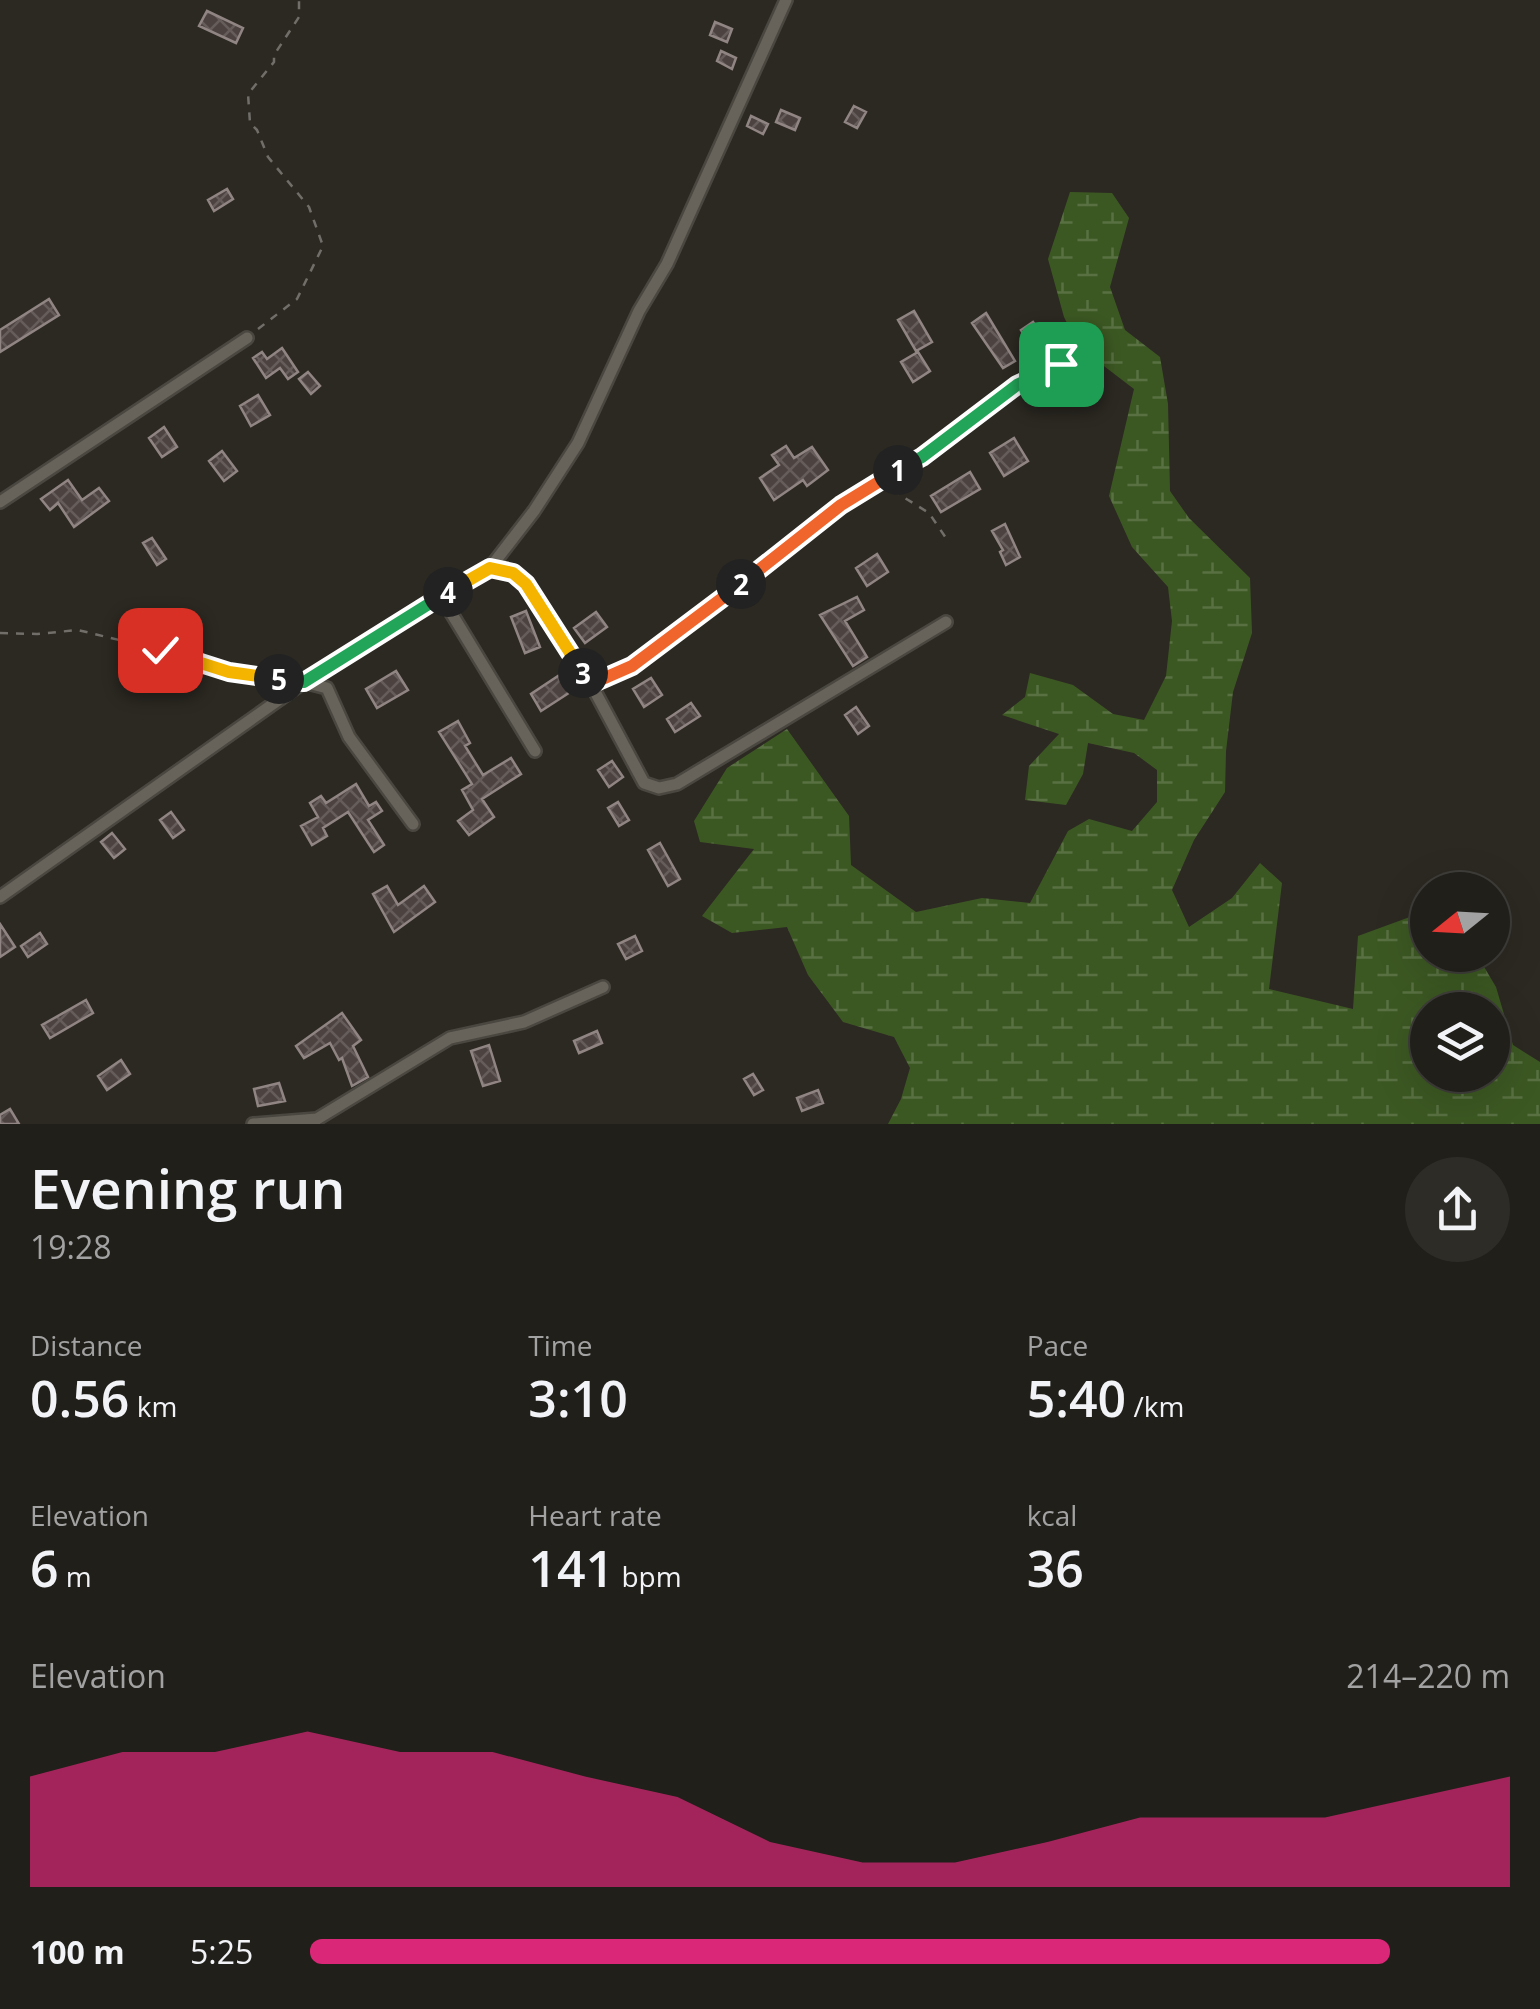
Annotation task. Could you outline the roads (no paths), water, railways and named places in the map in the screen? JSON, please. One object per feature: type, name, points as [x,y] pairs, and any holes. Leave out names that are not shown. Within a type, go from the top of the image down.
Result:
[{"type":"street","points":[[0,897],[304,682],[490,568],[578,444],[639,311],[667,264],[786,0]]},
{"type":"street","points":[[0,502],[247,338]]},
{"type":"street","points":[[591,684],[632,666],[878,480],[922,457],[1017,385],[1073,359]]},
{"type":"street","points":[[490,568],[513,573],[526,584],[591,684],[644,783],[659,788],[676,784],[946,622]]},
{"type":"street","points":[[440,596],[535,751]]},
{"type":"street","points":[[304,682],[327,688],[349,737],[413,824]]},
{"type":"street","points":[[253,1124],[317,1119],[450,1038],[524,1022],[603,987]]}]
